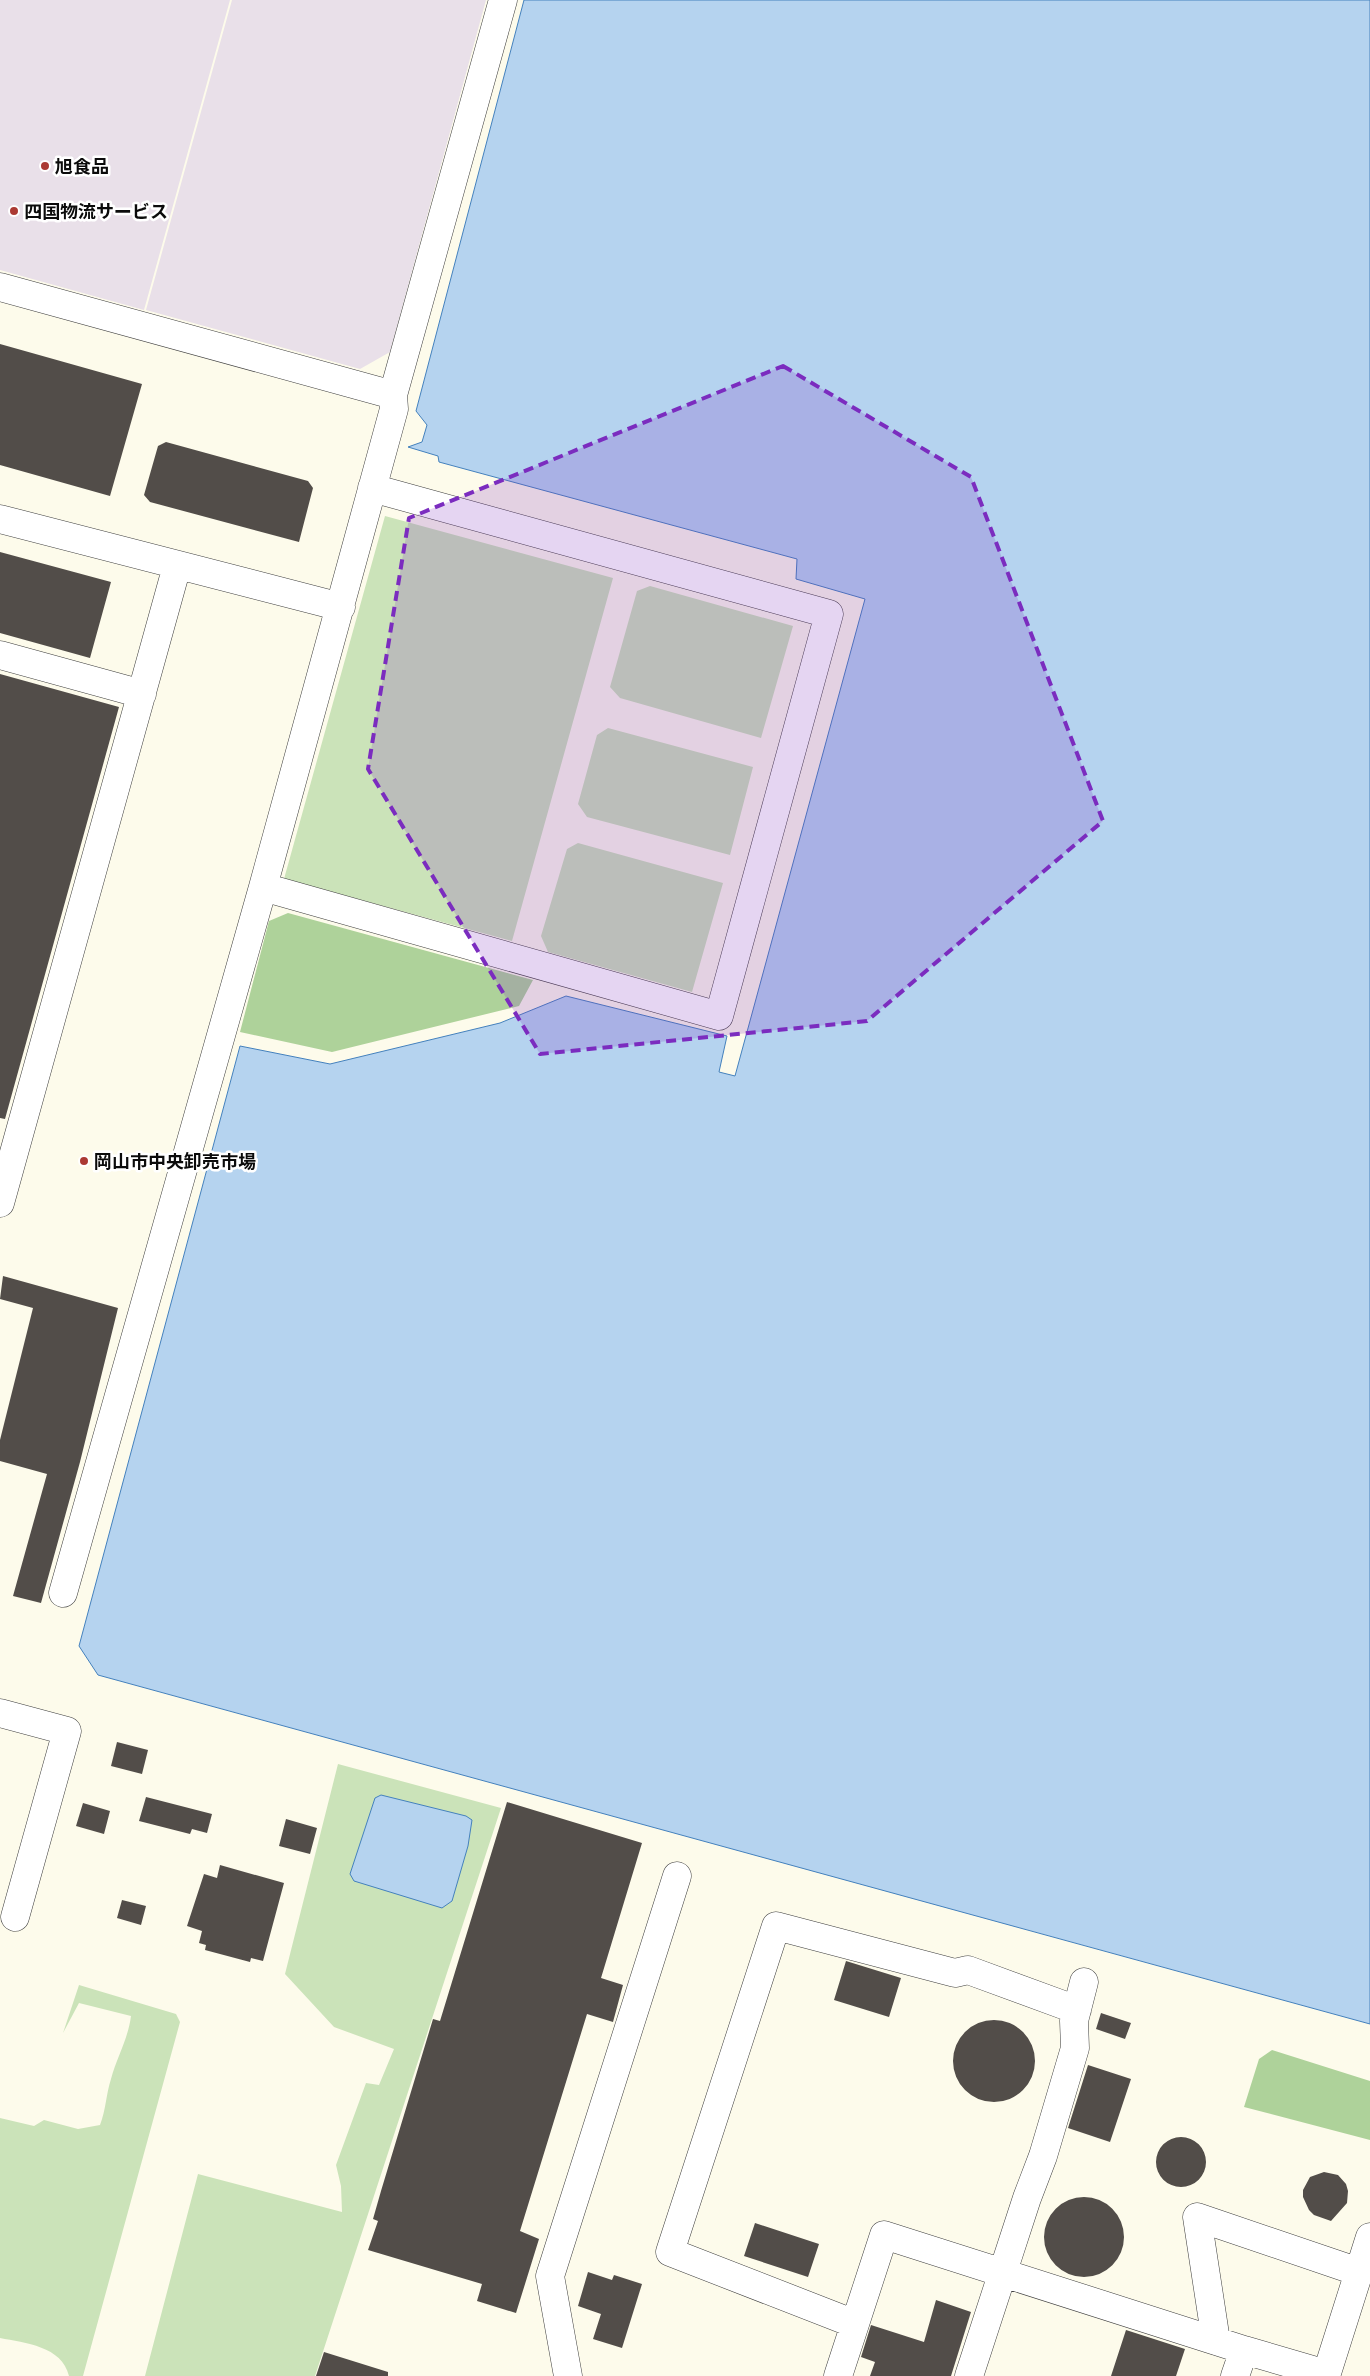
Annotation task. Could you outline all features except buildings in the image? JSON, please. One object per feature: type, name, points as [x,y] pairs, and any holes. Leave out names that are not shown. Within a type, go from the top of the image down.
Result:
[{"type":"street","points":[[63,1594],[341,607],[394,409],[393,395],[502,0]]},
{"type":"street","points":[[0,287],[393,395]]},
{"type":"street","points":[[263,887],[719,1016],[829,614],[372,488]]},
{"type":"street","points":[[0,520],[341,607]]},
{"type":"street","points":[[0,1202],[7,1150],[142,694],[177,566]]},
{"type":"street","points":[[0,655],[142,694]]},
{"type":"street","points":[[0,1713],[66,1731],[15,1917]]},
{"type":"street","points":[[568,2376],[550,2276],[677,1876]]},
{"type":"street","points":[[855,2324],[670,2252],[776,1926],[955,1973],[968,1970],[1077,2010]]},
{"type":"street","points":[[970,2376],[1026,2198],[1043,2156],[1075,2048],[1074,2021],[1084,1982]]},
{"type":"street","points":[[1216,2341],[1197,2217],[1359,2272]]},
{"type":"street","points":[[838,2376],[884,2235],[1326,2375],[1370,2237]]},
{"type":"street","points":[[1235,2376],[1244,2350]]},
{"type":"highlighted area","points":[[783,366],[971,477],[1103,821],[867,1021],[540,1054],[368,769],[409,518]]},
{"type":"shaded area","points":[[0,0],[230,0],[144,310],[0,270]]},
{"type":"shaded area","points":[[232,0],[486,0],[390,352],[360,369],[146,310]]},
{"type":"green space","points":[[385,516],[613,578],[512,941],[284,879]]},
{"type":"green space","points":[[650,586],[793,626],[761,738],[620,698],[610,687],[637,591]]},
{"type":"green space","points":[[608,728],[753,767],[730,855],[587,817],[578,804],[597,735]]},
{"type":"green space","points":[[578,843],[723,883],[692,992],[548,952],[541,936],[567,849]]},
{"type":"green space","points":[[288,913],[533,980],[519,1006],[332,1052],[240,1032],[269,921]]},
{"type":"green space","points":[[338,1764],[501,1808],[315,2376],[145,2376],[198,2174],[342,2212],[341,2186],[336,2165],[366,2083],[379,2085],[394,2049],[334,2027],[285,1974]]},
{"type":"green space","points":[[79,1985],[176,2014],[180,2022],[83,2376],[69,2376],[59,2358],[51,2352],[31,2344],[0,2338],[0,2118],[34,2126],[44,2120],[78,2129],[100,2125],[109,2085],[131,2016],[79,2003],[63,2033]]},
{"type":"green space","points":[[1272,2050],[1370,2081],[1370,2140],[1244,2107],[1259,2059]]},
{"type":"water","points":[[524,0],[1370,0],[1370,2024],[98,1675],[79,1646],[240,1046],[330,1064],[500,1023],[566,996],[727,1036],[719,1072],[735,1076],[865,599],[796,579],[797,559],[439,462],[438,456],[408,447],[422,442],[427,425],[416,411]]},
{"type":"water","points":[[381,1795],[466,1816],[472,1820],[468,1846],[452,1901],[442,1908],[354,1881],[350,1874],[375,1798]]},
{"type":"place","name":"旭食品","points":[[45,166]]},
{"type":"place","name":"四国物流サービス","points":[[14,211]]},
{"type":"place","name":"岡山市中央卸売市場","points":[[84,1161]]}]
